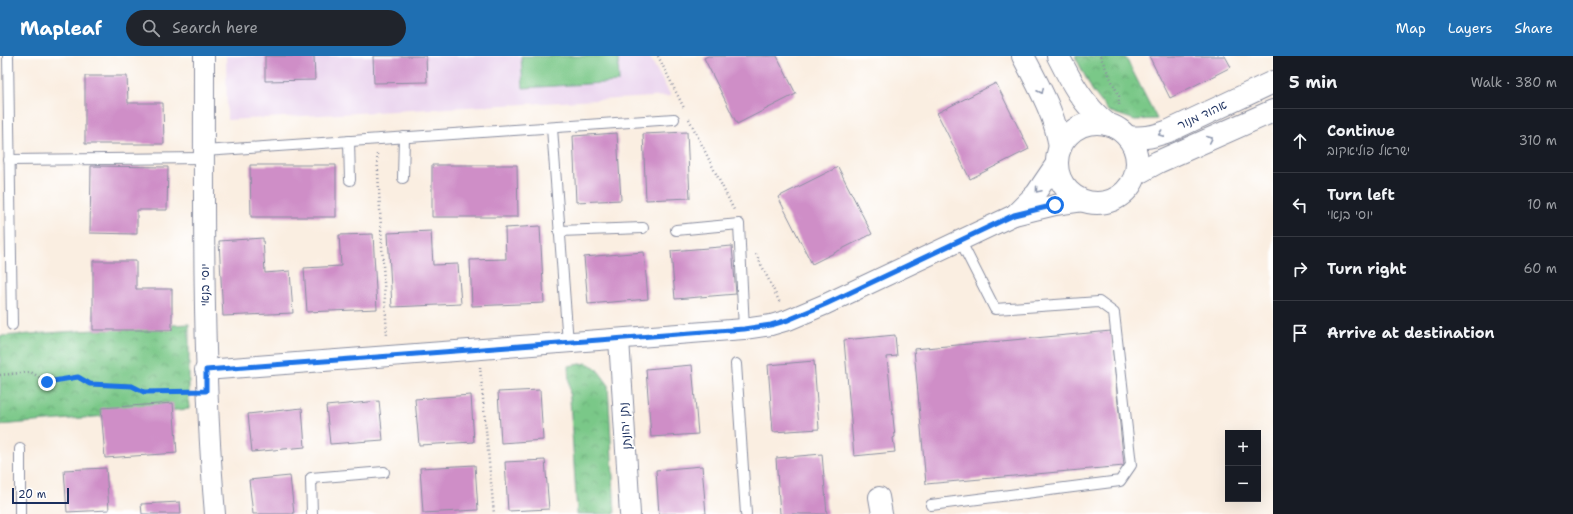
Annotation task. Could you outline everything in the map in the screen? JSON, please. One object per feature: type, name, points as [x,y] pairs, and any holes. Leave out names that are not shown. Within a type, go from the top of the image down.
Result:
[{"type":"main road","points":[[1023,56],[1044,97],[1054,122],[1059,139],[1059,174],[1064,186],[1072,194],[1083,201],[1096,204],[1109,202],[1121,196],[1131,186],[1136,174],[1138,161],[1135,148],[1118,130],[1095,115],[1082,99],[1058,56]]},
{"type":"main road","name":"אהוד מנור","points":[[1118,130],[1141,138],[1152,137],[1169,131],[1273,82]]},
{"type":"main road","name":"אהוד מנור","points":[[1136,174],[1158,162],[1273,111]]},
{"type":"main road","points":[[1058,155],[1065,138],[1074,130],[1084,125],[1095,122],[1118,130]]},
{"type":"street","name":"יוסי בנאי","points":[[204,56],[206,391],[215,514]]},
{"type":"street","points":[[1014,215],[1036,193],[1058,155]]},
{"type":"street","points":[[206,370],[619,339],[744,329],[771,325],[788,320],[826,304],[1014,215],[1055,205],[1083,201]]},
{"type":"street","name":"נתן יהונתן","points":[[619,339],[630,514]]},
{"type":"lane","points":[[8,56],[12,324]]},
{"type":"lane","points":[[9,160],[204,155],[349,141],[674,119]]},
{"type":"lane","points":[[552,128],[568,343]]},
{"type":"lane","points":[[403,178],[404,137]]},
{"type":"lane","points":[[349,141],[350,180]]},
{"type":"lane","points":[[676,230],[739,224],[744,329]]},
{"type":"lane","points":[[560,231],[643,228]]},
{"type":"lane","points":[[931,505],[1120,481],[1131,465],[1114,313],[1099,302],[995,309],[960,240]]},
{"type":"lane","points":[[736,364],[746,514]]},
{"type":"lane","points":[[20,449],[20,514]]},
{"type":"lane","points":[[312,514],[311,478],[384,472]]},
{"type":"path","points":[[658,56],[735,213]]},
{"type":"path","points":[[1100,56],[1119,96],[1118,130]]},
{"type":"path","points":[[377,139],[388,356]]},
{"type":"path","points":[[753,248],[788,320]]},
{"type":"path","points":[[478,349],[494,514]]},
{"type":"path","points":[[0,375],[31,372],[47,382],[78,377],[90,384],[132,386],[144,392],[206,391]]},
{"type":"shaded area","points":[[226,56],[649,56],[671,96],[227,120]]},
{"type":"green space","points":[[521,56],[618,56],[619,82],[523,88]]},
{"type":"green space","points":[[1075,56],[1125,56],[1157,119],[1135,120],[1108,111],[1092,90]]},
{"type":"green space","points":[[189,324],[189,409],[0,425],[0,336]]},
{"type":"green space","points":[[587,363],[596,368],[608,384],[615,514],[577,514],[568,366]]},
{"type":"building","points":[[265,56],[314,56],[315,80],[265,81]]},
{"type":"building","points":[[373,56],[426,56],[427,82],[374,83]]},
{"type":"building","points":[[708,56],[777,56],[796,94],[737,124],[704,58]]},
{"type":"building","points":[[1149,56],[1225,56],[1231,67],[1170,98]]},
{"type":"building","points":[[85,76],[127,76],[128,103],[163,103],[164,144],[85,144]]},
{"type":"building","points":[[996,83],[1029,149],[970,179],[937,113]]},
{"type":"building","points":[[687,132],[690,198],[646,200],[643,134]]},
{"type":"building","points":[[617,133],[621,200],[576,202],[573,136]]},
{"type":"building","points":[[250,165],[336,165],[336,217],[251,217]]},
{"type":"building","points":[[432,165],[517,165],[518,217],[432,217]]},
{"type":"building","points":[[91,166],[168,167],[167,210],[137,210],[137,234],[90,233]]},
{"type":"building","points":[[838,167],[872,234],[812,264],[778,197]]},
{"type":"building","points":[[540,226],[544,303],[472,306],[470,260],[506,259],[505,228]]},
{"type":"building","points":[[431,231],[433,265],[458,264],[461,304],[392,307],[388,233]]},
{"type":"building","points":[[373,234],[377,309],[307,312],[304,268],[341,266],[339,235]]},
{"type":"building","points":[[263,238],[265,273],[290,271],[293,313],[223,316],[219,241]]},
{"type":"building","points":[[732,246],[736,294],[675,299],[671,251]]},
{"type":"building","points":[[644,252],[648,299],[588,304],[584,257]]},
{"type":"building","points":[[93,261],[136,261],[136,289],[172,289],[172,330],[93,330]]},
{"type":"building","points":[[1111,331],[1124,466],[926,484],[914,349]]},
{"type":"building","points":[[895,335],[897,356],[887,357],[895,437],[893,438],[895,452],[854,456],[844,340]]},
{"type":"building","points":[[814,361],[819,429],[773,432],[768,365]]},
{"type":"building","points":[[692,365],[698,434],[651,437],[646,369]]},
{"type":"building","points":[[540,390],[543,440],[501,443],[498,392]]},
{"type":"building","points":[[471,395],[474,442],[419,445],[415,399]]},
{"type":"building","points":[[379,401],[383,440],[330,444],[326,406]]},
{"type":"building","points":[[173,403],[177,453],[105,458],[101,408]]},
{"type":"building","points":[[302,408],[305,447],[252,452],[248,414]]},
{"type":"building","points":[[822,454],[827,514],[780,514],[776,458]]},
{"type":"building","points":[[545,460],[549,509],[508,511],[505,462]]},
{"type":"building","points":[[475,465],[478,510],[423,513],[420,468]]},
{"type":"building","points":[[702,466],[706,514],[659,514],[656,470]]},
{"type":"building","points":[[106,468],[109,510],[67,512],[64,470]]},
{"type":"building","points":[[290,476],[294,514],[253,514],[249,480]]},
{"type":"building","points":[[180,502],[181,514],[142,514],[141,504]]},
{"type":"route","points":[[47,382],[78,377],[90,384],[132,386],[144,392],[206,391],[206,370],[744,329],[771,325],[788,320],[826,304],[1014,215],[1055,205]]}]
